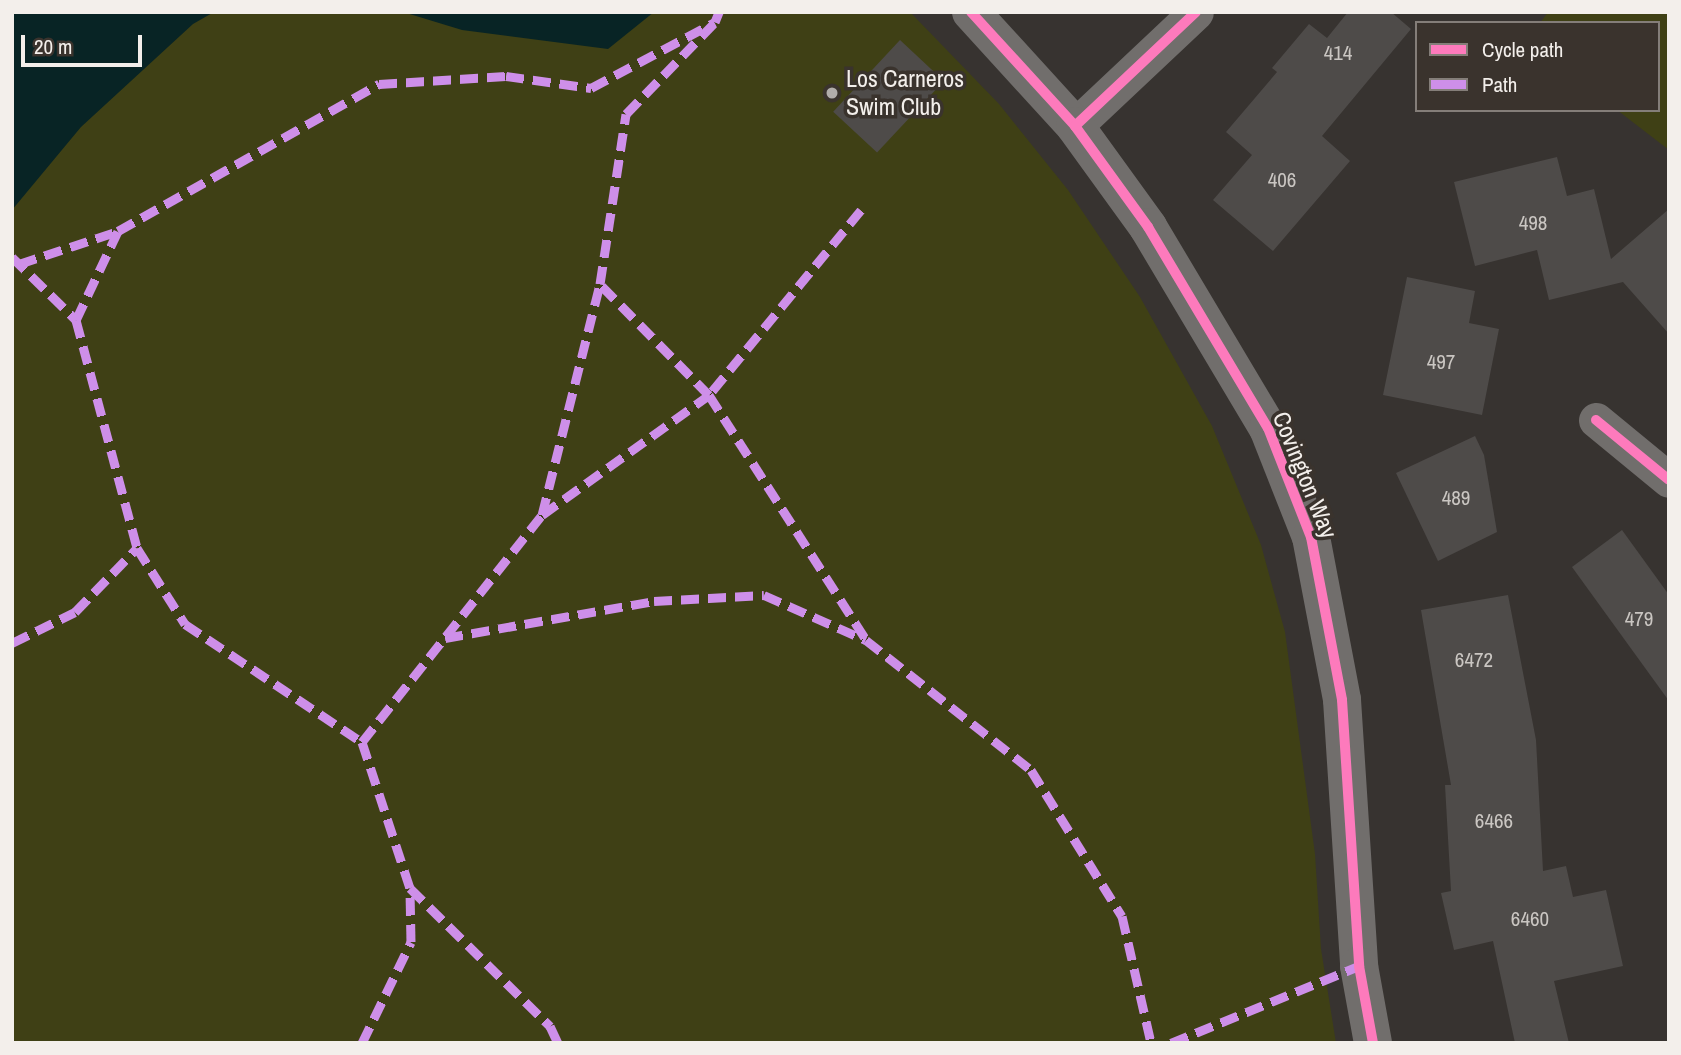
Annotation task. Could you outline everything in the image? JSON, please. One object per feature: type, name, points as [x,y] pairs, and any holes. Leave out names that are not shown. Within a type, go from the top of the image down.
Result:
[{"type":"street","name":"Covington Way","points":[[971,12],[1075,126],[1148,227],[1268,428],[1311,537],[1342,700],[1359,966],[1373,1043]]},
{"type":"street","points":[[1075,126],[1196,12]]},
{"type":"street","points":[[1596,421],[1669,480]]},
{"type":"shaded area","points":[[12,12],[910,12],[999,104],[1068,190],[1140,297],[1212,426],[1261,545],[1285,632],[1315,854],[1321,949],[1336,1043],[12,1043]]},
{"type":"shaded area","points":[[1548,12],[1669,12],[1669,150],[1620,112],[1660,112],[1660,21],[1541,21]]},
{"type":"water","points":[[12,12],[214,12],[193,24],[81,127],[12,210]]},
{"type":"water","points":[[403,12],[654,12],[608,49],[462,30]]},
{"type":"building","points":[[1348,12],[1391,12],[1411,29],[1322,136],[1350,161],[1273,251],[1213,200],[1252,155],[1226,132],[1277,72],[1272,68],[1309,24],[1327,38]]},
{"type":"building","points":[[900,40],[944,81],[877,153],[833,112]]},
{"type":"building","points":[[1557,157],[1567,196],[1594,189],[1611,259],[1669,209],[1669,334],[1623,282],[1549,300],[1537,250],[1475,266],[1454,182]]},
{"type":"building","points":[[1407,277],[1475,291],[1469,323],[1499,329],[1482,415],[1383,395]]},
{"type":"building","points":[[1475,436],[1484,455],[1497,532],[1438,561],[1396,473]]},
{"type":"building","points":[[1622,530],[1669,595],[1669,701],[1572,567]]},
{"type":"building","points":[[1508,595],[1536,740],[1543,871],[1566,866],[1573,897],[1606,890],[1623,966],[1554,981],[1569,1043],[1515,1043],[1493,941],[1454,950],[1441,893],[1451,891],[1445,785],[1451,785],[1421,610]]},
{"type":"marked path","points":[[76,320],[118,231],[379,84],[506,76],[591,88],[715,22],[719,12]]},
{"type":"marked path","points":[[362,742],[542,515],[709,395],[600,284],[626,114],[715,22]]},
{"type":"marked path","points":[[861,210],[709,395],[866,640],[1031,770],[1122,916],[1151,1043]]},
{"type":"marked path","points":[[19,264],[118,231]]},
{"type":"marked path","points":[[12,257],[76,320],[137,548],[185,624],[362,742],[410,888],[550,1026],[558,1043]]},
{"type":"marked path","points":[[542,515],[600,284]]},
{"type":"marked path","points":[[12,643],[75,612],[137,548]]},
{"type":"marked path","points":[[445,638],[654,601],[764,595],[866,640]]},
{"type":"marked path","points":[[362,1043],[411,942],[410,888]]},
{"type":"marked path","points":[[1171,1043],[1359,966]]},
{"type":"cycle path","points":[[971,12],[1075,126],[1148,227],[1268,428],[1311,537],[1342,700],[1359,966],[1373,1043]]},
{"type":"cycle path","points":[[1075,126],[1196,12]]},
{"type":"cycle path","points":[[1596,420],[1669,480]]},
{"type":"place","name":"Los Carneros Swim Club","points":[[832,93]]}]
